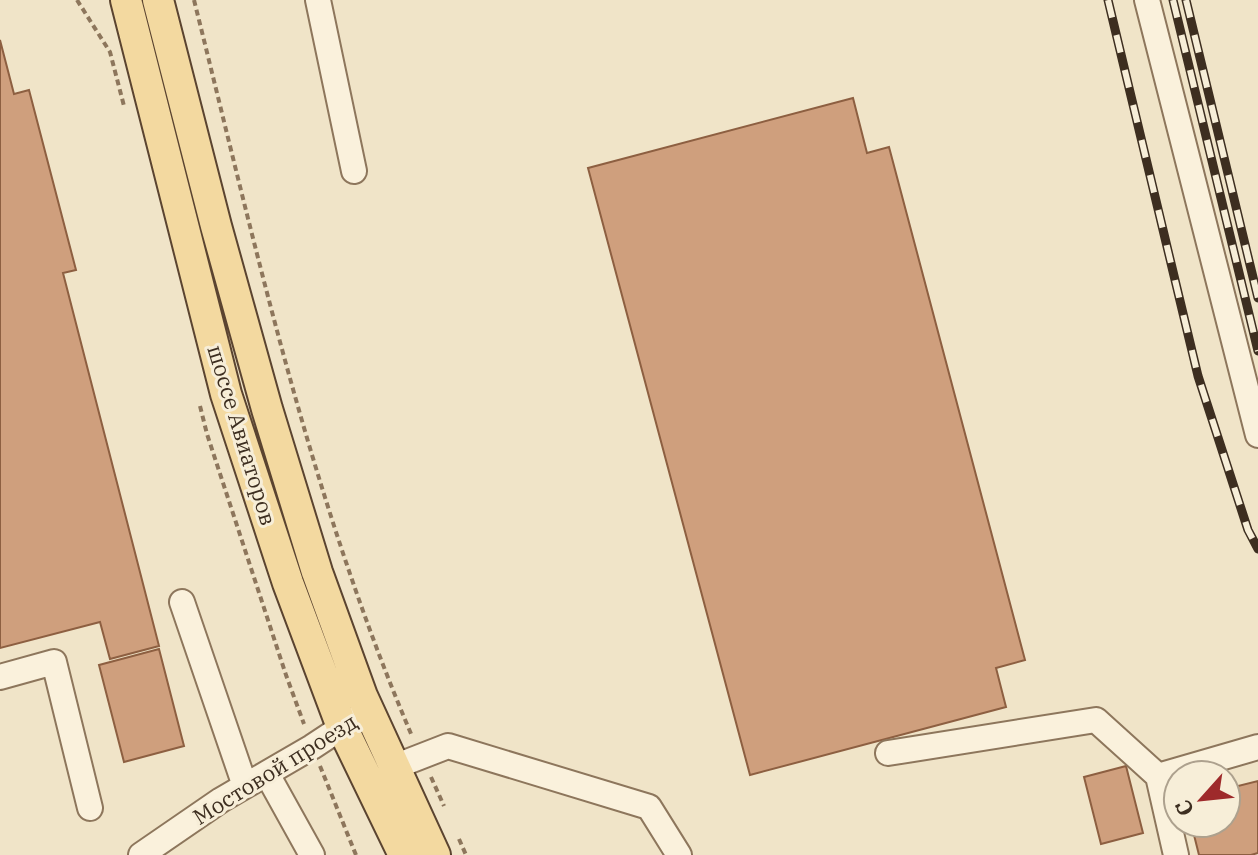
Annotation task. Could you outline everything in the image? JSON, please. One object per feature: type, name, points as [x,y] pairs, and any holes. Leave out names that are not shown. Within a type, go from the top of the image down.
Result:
[{"type":"main road","name":"шоссе Авиаторов","points":[[126,0],[226,394],[288,583],[342,727],[404,855]]},
{"type":"main road","name":"шоссе Авиаторов","points":[[158,0],[216,226],[317,572],[368,710],[407,761],[435,855]]},
{"type":"street","points":[[318,0],[354,171]]},
{"type":"street","points":[[1147,0],[1258,435]]},
{"type":"street","points":[[182,602],[245,786]]},
{"type":"street","points":[[0,677],[54,662],[90,808]]},
{"type":"street","name":"Мостовой проезд","points":[[141,855],[221,800],[368,710]]},
{"type":"street","points":[[888,753],[1096,720],[1158,776],[1176,855]]},
{"type":"street","points":[[407,761],[448,746],[649,807],[679,855]]},
{"type":"street","points":[[1158,776],[1258,747]]},
{"type":"street","points":[[267,774],[312,855]]},
{"type":"path","points":[[194,0],[286,367],[407,761],[447,813]]},
{"type":"path","points":[[453,827],[466,855]]},
{"type":"building","points":[[0,40],[14,94],[29,90],[76,270],[63,273],[159,646],[110,659],[100,622],[0,648]]},
{"type":"building","points":[[853,98],[867,153],[889,147],[1025,660],[996,668],[1006,707],[750,775],[588,168]]},
{"type":"building","points":[[159,649],[184,746],[124,762],[99,665]]},
{"type":"building","points":[[1126,766],[1143,833],[1101,844],[1084,777]]},
{"type":"building","points":[[1258,781],[1258,853],[1199,855],[1195,839],[1242,839],[1242,785]]},
{"type":"railway","points":[[1108,0],[1198,376],[1248,530],[1258,549]]},
{"type":"railway","points":[[1173,0],[1258,351]]},
{"type":"railway","points":[[1186,0],[1258,298]]}]
